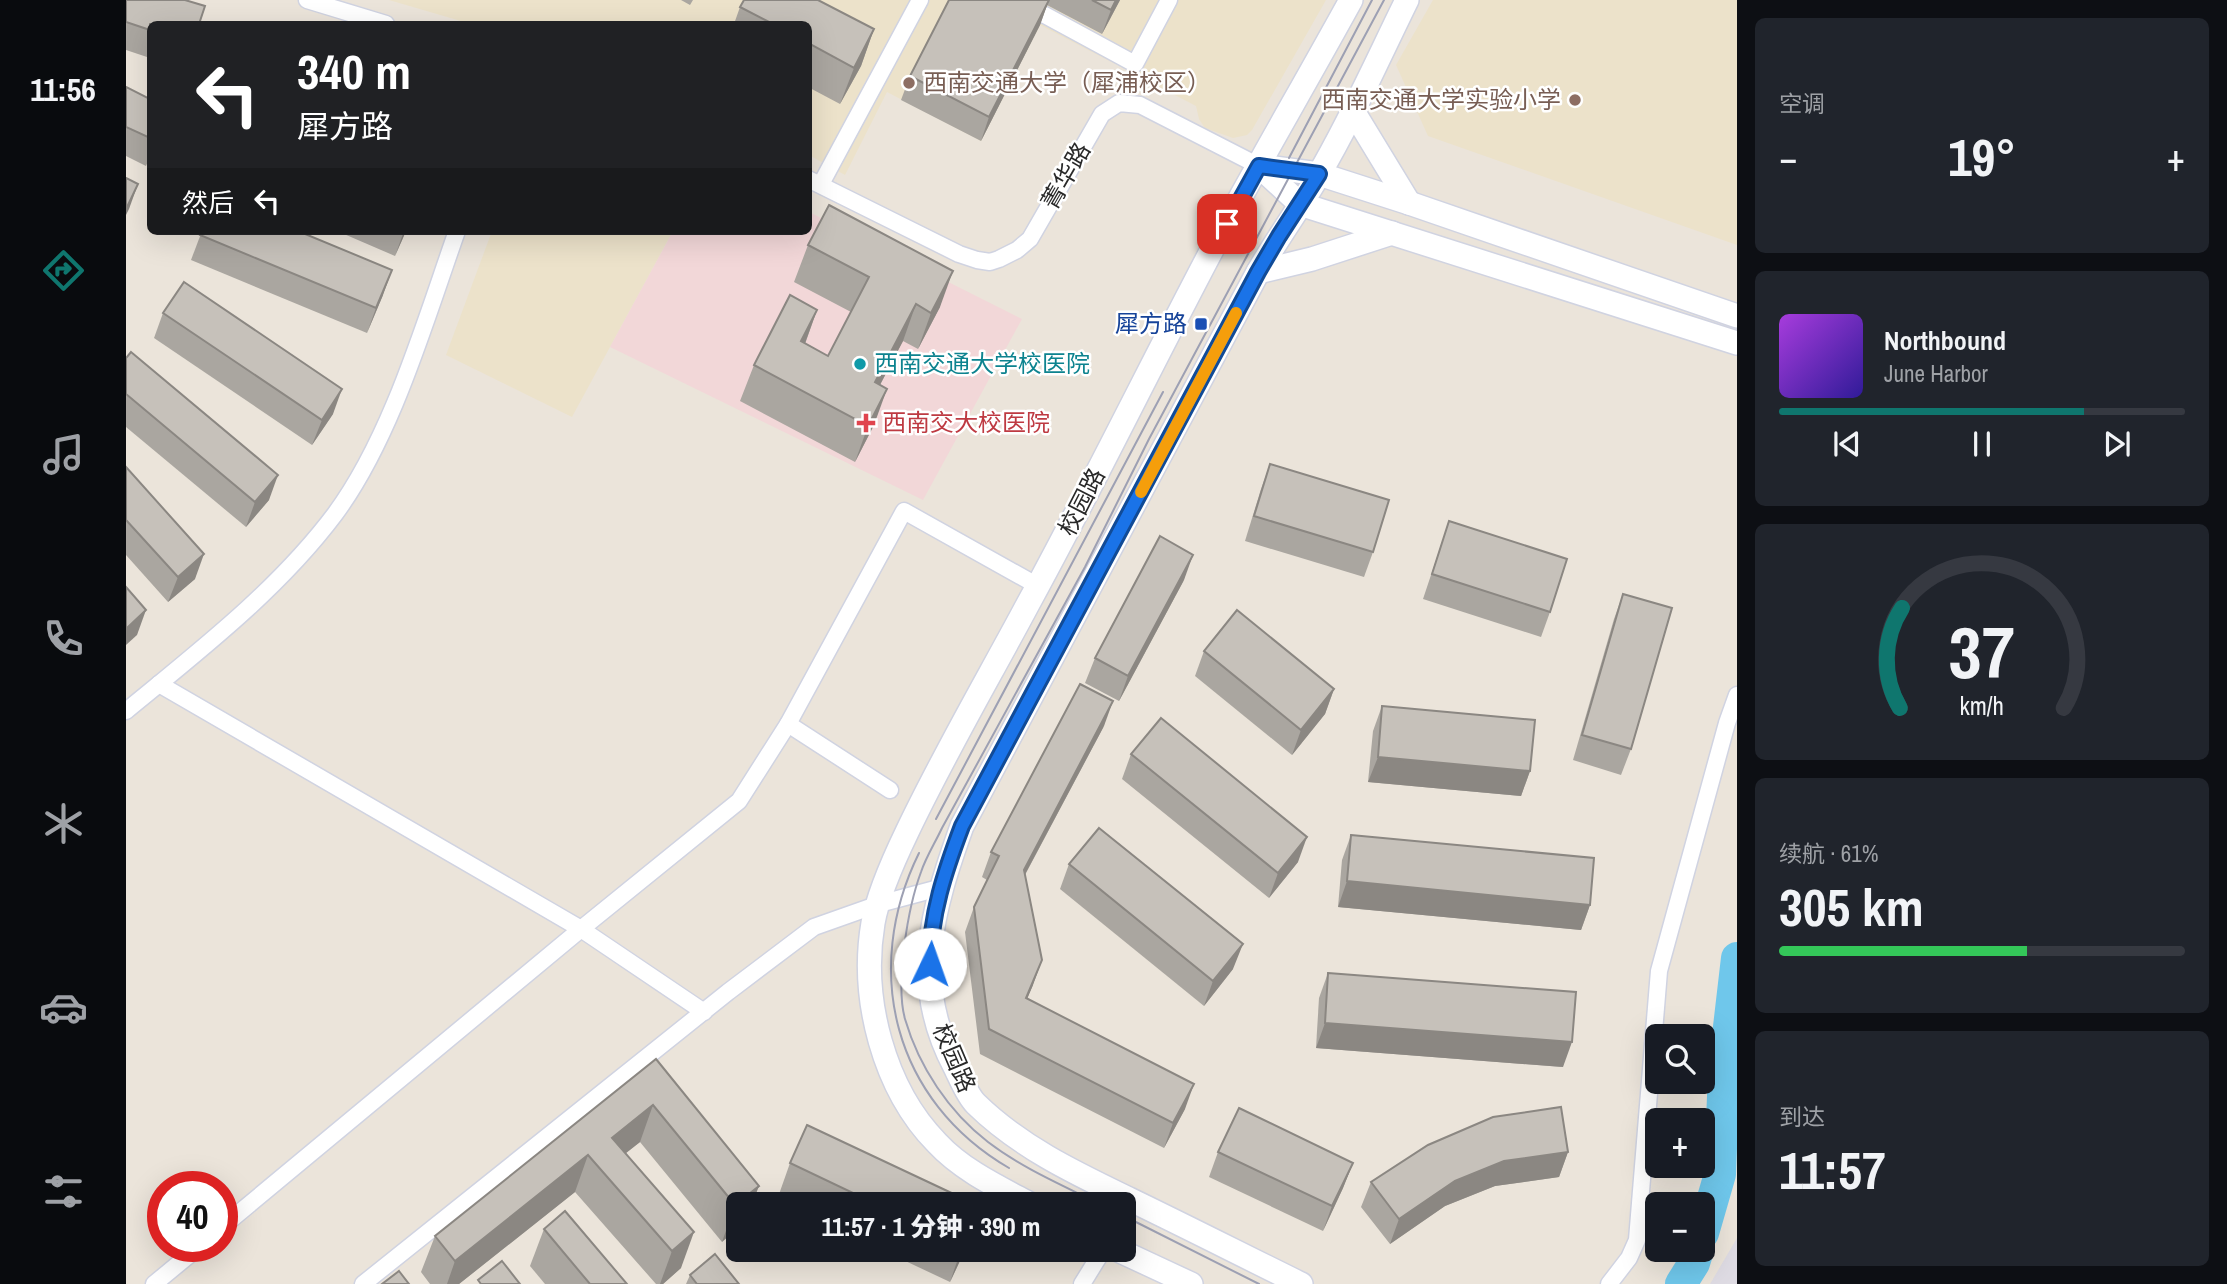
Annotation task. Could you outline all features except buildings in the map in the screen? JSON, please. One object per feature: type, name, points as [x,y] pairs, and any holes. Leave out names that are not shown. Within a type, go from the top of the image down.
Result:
[{"type":"street","points":[[307,0],[354,6],[381,21]]},
{"type":"street","points":[[815,182],[920,0]]},
{"type":"street","points":[[1017,0],[1048,7],[1135,64],[1169,0]]},
{"type":"street","name":"校园路","points":[[1007,1192],[986,1181],[939,1146],[908,1110],[891,1076],[875,1022],[870,978],[873,922],[892,864],[921,802],[1038,586],[1216,244],[1351,0]]},
{"type":"street","name":"校园路","points":[[1105,1192],[1023,1143],[974,1102],[945,1049],[930,989],[930,939],[940,888],[962,826],[1258,272],[1319,174],[1353,111],[1407,0]]},
{"type":"street","name":"菁华路","points":[[815,182],[959,254],[990,262],[1017,250],[1030,239],[1102,114],[1119,103],[1134,103],[1259,166]]},
{"type":"street","points":[[1353,111],[1409,203]]},
{"type":"street","points":[[1259,166],[1319,174],[1737,316]]},
{"type":"street","points":[[1259,166],[1300,204],[1737,342]]},
{"type":"street","points":[[1258,272],[1392,233]]},
{"type":"street","points":[[126,711],[258,598],[314,540],[336,512],[359,475],[403,380],[456,235]]},
{"type":"street","points":[[238,1214],[581,929],[740,801],[788,724],[904,511],[1038,586]]},
{"type":"street","points":[[159,684],[581,929],[705,1012]]},
{"type":"street","points":[[1609,1284],[1629,1258],[1637,1240],[1659,971],[1737,695]]},
{"type":"street","points":[[788,724],[890,790]]},
{"type":"street","points":[[363,1284],[814,927],[879,904],[940,888]]},
{"type":"street","name":"校园路","points":[[1136,1210],[1301,1284]]},
{"type":"street","points":[[1136,1258],[1191,1284]]},
{"type":"street","points":[[154,1284],[181,1262]]},
{"type":"street","points":[[1082,1284],[1096,1262]]},
{"type":"shaded area","name":"西南交通大学（犀浦校区）","points":[[389,0],[1326,0],[1247,135],[1233,138],[1205,128],[1199,119],[1196,106],[1040,25],[981,141],[887,92],[845,175],[812,157],[812,21],[461,21]]},
{"type":"shaded area","name":"西南交通大学实验小学","points":[[1433,0],[1737,0],[1737,245],[1428,136],[1396,65]]},
{"type":"shaded area","name":"西南交大校医院","points":[[812,214],[1022,319],[923,500],[610,347],[671,235],[812,235]]},
{"type":"shaded area","points":[[491,235],[671,235],[572,417],[446,355]]},
{"type":"shaded area","points":[[1737,1238],[1737,1284],[1710,1284]]},
{"type":"waterway","points":[[1715,1192],[1720,1174],[1724,1070],[1737,958]]},
{"type":"waterway","points":[[1681,1284],[1694,1262]]},
{"type":"tram line","points":[[1289,158],[1372,0]]},
{"type":"tram line","points":[[1076,1192],[1014,1160],[974,1130],[948,1103],[918,1054],[905,1019],[901,986],[904,945],[916,887],[942,828],[1085,567],[1149,439],[1384,0]]},
{"type":"tram line","points":[[936,819],[1163,392]]},
{"type":"tram line","points":[[919,853],[901,898],[892,943],[892,987],[899,1030],[915,1070],[938,1107],[970,1140],[1009,1168]]},
{"type":"tram line","points":[[1136,1222],[1259,1284]]},
{"type":"slow traffic","points":[[1141,492],[1236,313]]},
{"type":"place","name":"西南交通大学（犀浦校区）","points":[[909,83]]},
{"type":"place","name":"西南交通大学实验小学","points":[[1575,100]]},
{"type":"place","name":"犀方路","points":[[1201,324]]},
{"type":"place","name":"西南交通大学校医院","points":[[860,364]]},
{"type":"place","name":"西南交大校医院","points":[[866,423]]},
{"type":"route","points":[[930,964],[930,939],[940,888],[962,826],[1258,272],[1319,174],[1259,166],[1227,224]]}]
